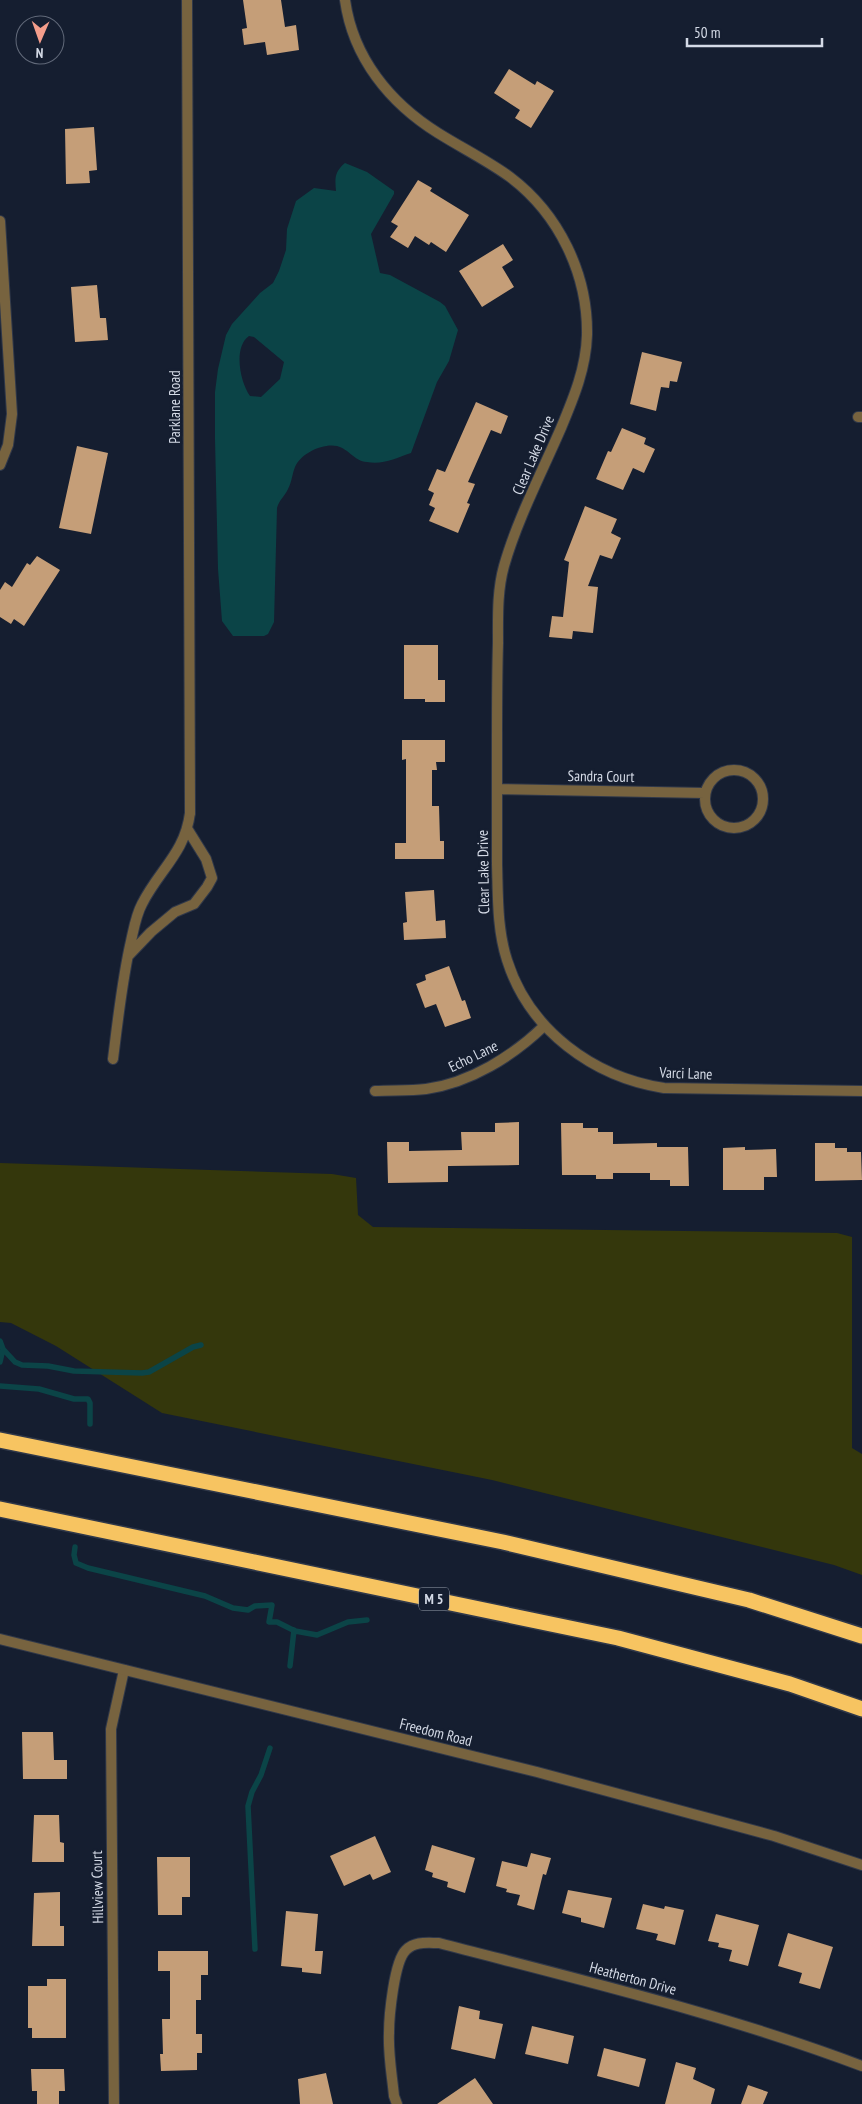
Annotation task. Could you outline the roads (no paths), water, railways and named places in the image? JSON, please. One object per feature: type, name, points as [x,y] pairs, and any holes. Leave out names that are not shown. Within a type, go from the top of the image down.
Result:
[{"type":"highway","points":[[0,1440],[503,1542],[749,1600],[862,1636]]},
{"type":"highway","name":"M 5","points":[[0,1509],[618,1638],[790,1684],[862,1709]]},
{"type":"street","name":"Parklane Road","points":[[113,1059],[128,956],[136,919],[142,904],[182,845],[188,830],[190,813],[188,0]]},
{"type":"street","name":"Clear Lake Drive","points":[[344,0],[352,31],[363,55],[385,89],[402,107],[420,121],[509,176],[527,191],[556,227],[567,246],[583,290],[587,336],[580,382],[516,533],[501,580],[498,596],[496,789],[500,929],[506,960],[534,1012]]},
{"type":"street","points":[[0,221],[12,414],[8,445],[0,465]]},
{"type":"street","points":[[732,770],[741,771],[750,775],[756,781],[763,799],[762,808],[750,823],[741,828],[722,826],[708,812],[705,803],[705,793],[715,777],[732,770]]},
{"type":"street","name":"Sandra Court","points":[[496,789],[705,793]]},
{"type":"street","points":[[128,956],[151,932],[175,912],[194,904],[212,878],[206,859],[188,830]]},
{"type":"street","name":"Varci Lane","points":[[534,1012],[544,1026],[566,1047],[588,1062],[617,1077],[649,1086],[862,1091]]},
{"type":"street","name":"Echo Lane","points":[[375,1091],[426,1089],[463,1079],[511,1054],[528,1042],[544,1026]]},
{"type":"street","name":"Freedom Road","points":[[0,1639],[536,1772],[774,1836],[862,1865]]},
{"type":"street","name":"Hillview Court","points":[[114,2104],[111,1729],[124,1670]]},
{"type":"street","name":"Heatherton Drive","points":[[397,2104],[394,2096],[388,2034],[398,1961],[406,1950],[418,1943],[439,1943],[652,1998],[809,2046],[862,2066]]},
{"type":"waterway","points":[[0,1341],[3,1349],[15,1362],[22,1365],[48,1366],[74,1371],[142,1373],[149,1372],[193,1347],[201,1345]]},
{"type":"waterway","points":[[0,1362],[3,1349]]},
{"type":"waterway","points":[[0,1386],[39,1389],[74,1399],[88,1399],[90,1403],[90,1424]]},
{"type":"waterway","points":[[75,1547],[76,1563],[88,1568],[205,1596],[233,1608],[248,1610],[255,1606],[272,1605],[269,1622],[277,1622],[295,1631],[317,1635],[348,1622],[367,1620]]},
{"type":"waterway","points":[[290,1666],[294,1630]]},
{"type":"waterway","points":[[255,1949],[248,1806],[270,1748]]}]
